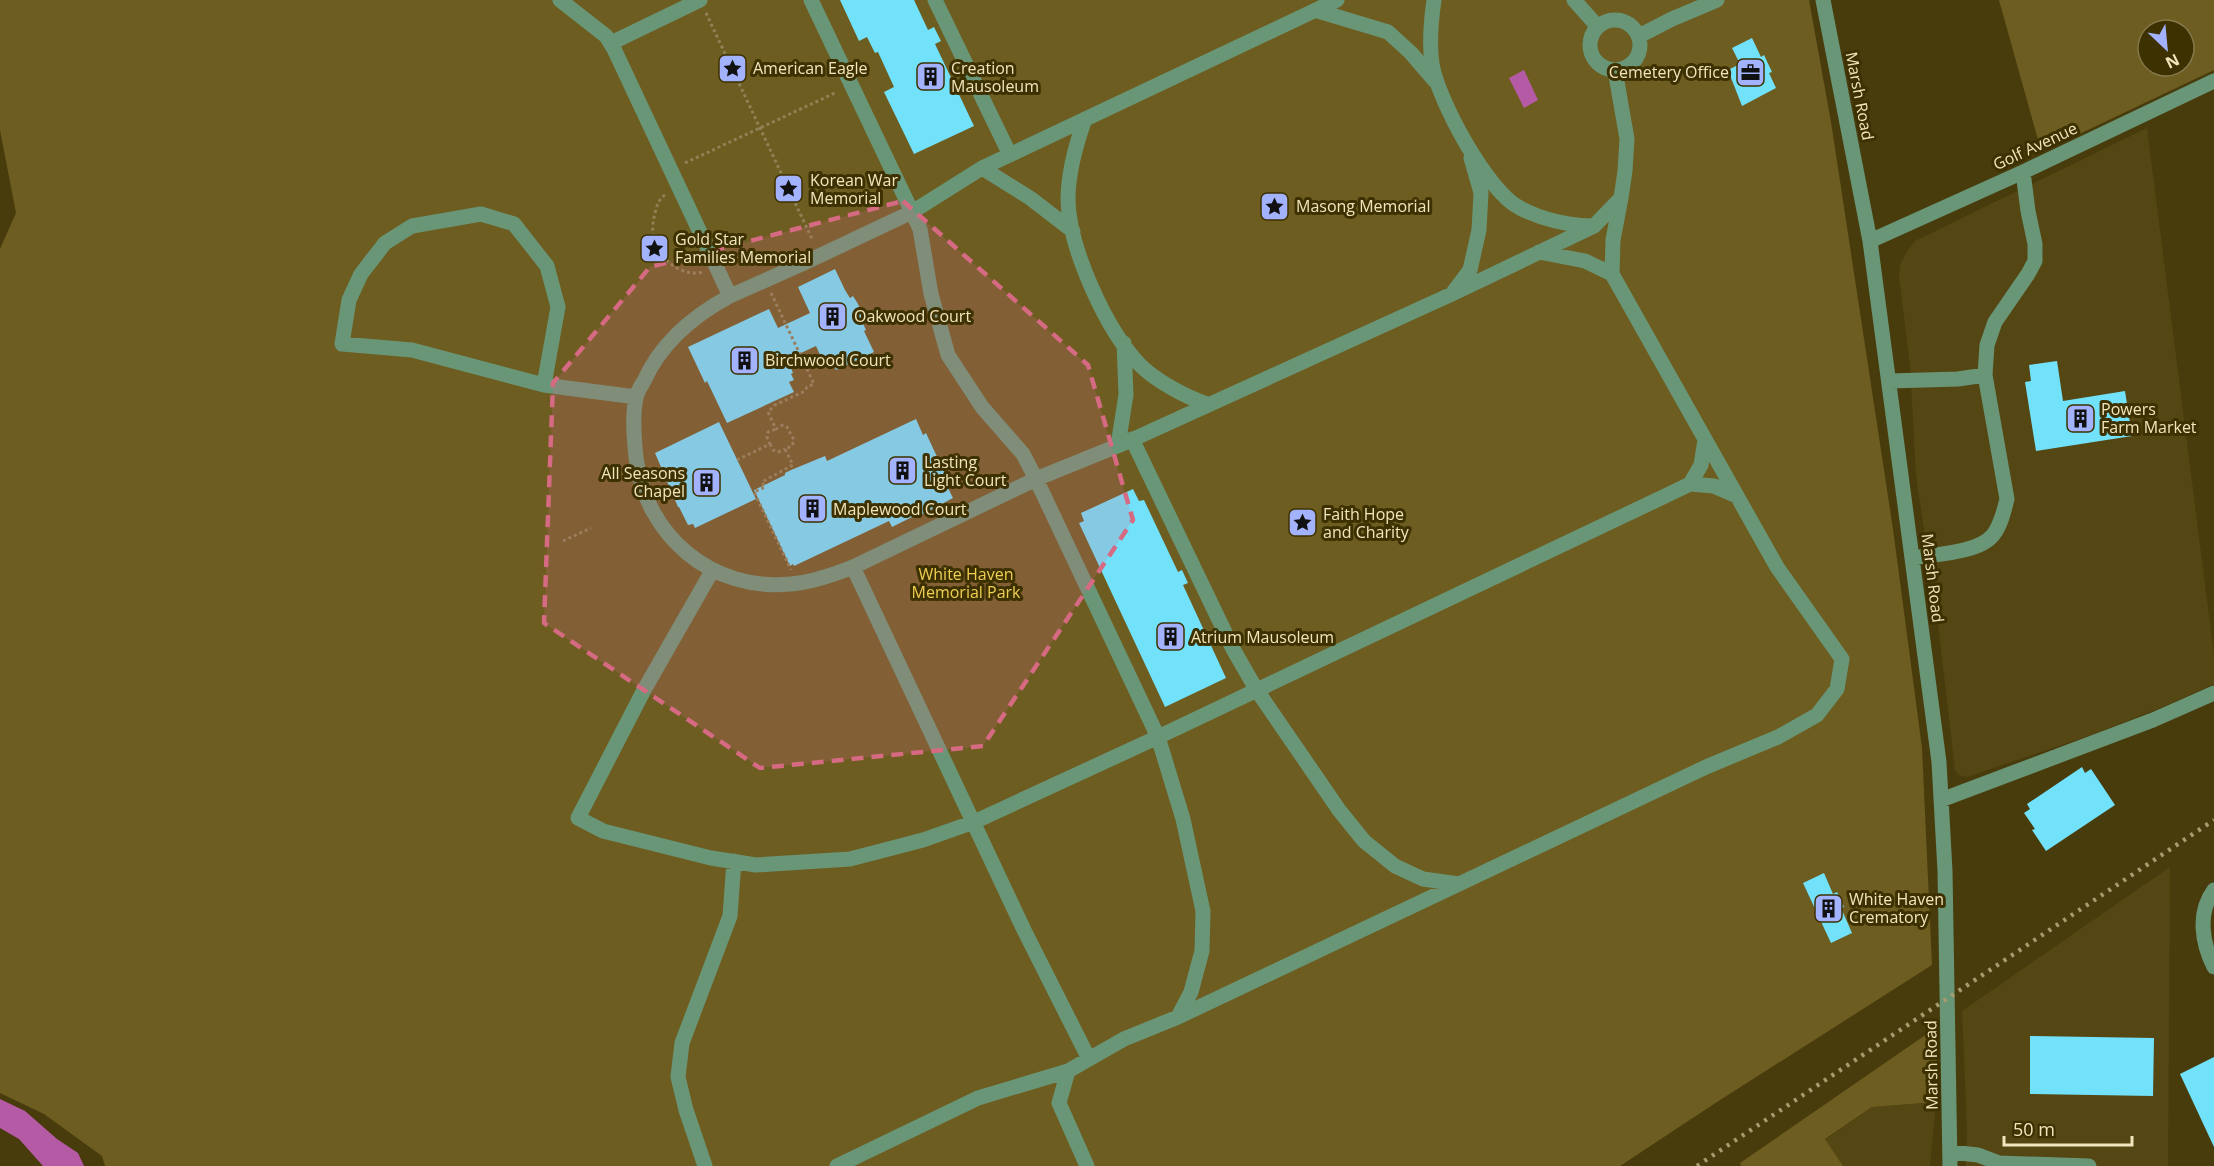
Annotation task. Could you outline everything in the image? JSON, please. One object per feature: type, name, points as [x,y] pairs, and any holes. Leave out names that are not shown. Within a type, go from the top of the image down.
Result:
[{"type":"street","points":[[560,0],[606,36],[730,296]]},
{"type":"street","points":[[811,0],[920,229],[931,294],[948,354],[982,407],[1023,454],[1158,737],[1183,819],[1203,911],[1202,951],[1191,992],[1178,1017]]},
{"type":"street","points":[[936,0],[1010,155]]},
{"type":"street","points":[[1337,0],[982,168],[912,212],[730,296],[681,328],[652,364],[636,397],[634,438],[638,475],[647,501],[672,539],[712,571],[733,579],[758,584],[798,583],[824,578],[853,567],[1036,479],[1132,439],[1452,294],[1594,226],[1621,198]]},
{"type":"street","points":[[1434,0],[1431,26],[1432,65],[1468,149],[1481,193],[1479,230],[1470,270],[1452,294]]},
{"type":"street","points":[[1574,0],[1598,27]]},
{"type":"street","points":[[1639,36],[1717,0]]},
{"type":"street","name":"Marsh Road","points":[[1823,0],[1870,242],[1939,762],[1945,871],[1950,1159]]},
{"type":"street","points":[[610,43],[702,4]]},
{"type":"street","points":[[1318,10],[1388,32],[1411,53],[1440,86]]},
{"type":"street","points":[[1622,21],[1629,24],[1639,36],[1640,44],[1636,59],[1623,68],[1615,70],[1600,64],[1591,50],[1593,33],[1605,22],[1622,21]]},
{"type":"street","points":[[837,1166],[978,1098],[1068,1071],[1124,1039],[1178,1017],[1706,767],[1778,737],[1817,715],[1837,689],[1842,659],[1778,567],[1612,274],[1613,240],[1625,171],[1627,139],[1615,70]]},
{"type":"street","name":"Golf Avenue","points":[[1870,242],[2214,81]]},
{"type":"street","points":[[1085,119],[1076,144],[1068,200],[1075,246],[1112,328],[1141,366],[1186,397],[1207,404]]},
{"type":"street","points":[[1468,149],[1496,185],[1519,207],[1570,225],[1594,226]]},
{"type":"street","points":[[982,168],[1030,198],[1073,231]]},
{"type":"street","points":[[1913,558],[1977,547],[1993,536],[2002,518],[2007,499],[1985,375],[1988,345],[1995,322],[2035,261],[2035,244],[2023,172]]},
{"type":"street","points":[[544,385],[558,307],[547,266],[514,224],[481,214],[412,226],[385,243],[361,274],[349,300],[342,344],[412,350],[544,385],[636,397]]},
{"type":"street","points":[[1539,252],[1585,261],[1612,274]]},
{"type":"street","points":[[1118,445],[1125,395],[1124,343]]},
{"type":"street","points":[[1890,381],[1958,379],[1985,375]]},
{"type":"street","points":[[1132,439],[1233,649],[1256,690],[1339,810],[1364,841],[1395,866],[1423,879],[1460,884]]},
{"type":"street","points":[[1690,484],[1701,465],[1705,440]]},
{"type":"street","points":[[712,571],[644,690],[578,818],[603,831],[711,858],[756,865],[850,859],[923,840],[974,822],[1690,484],[1714,486],[1737,496]]},
{"type":"street","points":[[853,567],[1028,939],[1089,1059]]},
{"type":"street","points":[[1941,800],[2153,720],[2214,693]]},
{"type":"street","points":[[705,1166],[686,1110],[678,1077],[682,1043],[730,916],[734,861]]},
{"type":"street","points":[[2214,890],[2207,899],[2202,927],[2208,954],[2214,967]]},
{"type":"street","points":[[1068,1071],[1059,1103],[1087,1166]]},
{"type":"street","points":[[1950,1159],[1978,1155],[1999,1163],[2089,1166]]},
{"type":"path","points":[[702,4],[820,256]]},
{"type":"path","points":[[670,170],[852,85]]},
{"type":"path","points":[[678,187],[661,198],[654,215],[654,238],[662,255],[679,270],[696,274],[716,269]]},
{"type":"path","points":[[765,280],[814,384],[768,411],[776,429]]},
{"type":"path","points":[[783,425],[787,427],[794,440],[792,446],[778,452],[773,450],[767,437],[768,432],[776,429],[783,425]]},
{"type":"path","points":[[737,460],[770,444]]},
{"type":"path","points":[[785,449],[793,465],[762,482],[765,487],[754,492],[798,583]]},
{"type":"path","points":[[563,541],[591,528]]},
{"type":"highlighted area","points":[[903,201],[1088,365],[1133,520],[983,746],[760,768],[544,623],[553,383],[650,267]]},
{"type":"shaded area","points":[[1524,70],[1538,100],[1524,108],[1509,78]]},
{"type":"shaded area","name":"Powers Farm Market","points":[[2147,128],[2214,655],[2214,684],[2091,735],[1967,777],[1959,775],[1955,770],[1939,632],[1916,475],[1910,366],[1899,276],[1900,265],[1915,241]]},
{"type":"shaded area","points":[[2170,867],[2168,1166],[1966,1166],[1967,1128],[1962,1011]]},
{"type":"shaded area","points":[[0,1099],[25,1111],[57,1139],[78,1153],[84,1166],[43,1166],[19,1139],[0,1128]]},
{"type":"shaded area","points":[[1936,1102],[1930,1166],[1843,1166],[1825,1140],[1872,1107]]},
{"type":"green space","name":"White Haven Memorial Park","points":[[0,0],[1809,0],[1831,122],[1893,529],[1922,748],[1932,965],[1620,1166],[105,1166],[102,1156],[44,1114],[0,1093],[0,249],[16,213],[0,130]]},
{"type":"green space","points":[[1999,0],[2214,0],[2214,70],[2075,136],[2040,147]]},
{"type":"green space","points":[[1937,1027],[1936,1102],[1872,1107],[1825,1139],[1843,1166],[1741,1166],[1740,1163]]},
{"type":"building","name":"Creation Mausoleum","points":[[840,0],[914,0],[928,30],[934,27],[941,41],[935,44],[974,126],[914,154],[884,92],[894,87],[878,52],[875,53],[867,37],[859,41]]},
{"type":"building","name":"Cemetery Office","points":[[1752,38],[1761,57],[1764,55],[1776,88],[1742,106],[1728,70],[1740,64],[1732,48]]},
{"type":"building","points":[[835,269],[850,298],[853,296],[858,304],[865,320],[862,321],[866,330],[864,331],[874,352],[836,370],[834,365],[826,368],[816,346],[790,358],[793,364],[790,365],[793,373],[791,374],[794,380],[789,382],[794,392],[727,423],[688,347],[769,309],[778,328],[810,313],[798,287]]},
{"type":"building","name":"Powers Farm Market","points":[[2057,361],[2063,401],[2125,391],[2132,436],[2036,451],[2025,382],[2031,381],[2029,365]]},
{"type":"building","points":[[916,419],[923,435],[926,433],[945,474],[942,476],[953,498],[915,518],[914,516],[892,527],[889,521],[790,566],[754,490],[791,470],[825,456],[827,461]]},
{"type":"building","name":"All Seasons Chapel","points":[[719,422],[756,499],[695,528],[693,524],[688,525],[678,507],[655,453]]},
{"type":"building","name":"Atrium Mausoleum","points":[[1133,489],[1139,501],[1144,500],[1178,572],[1182,570],[1188,583],[1183,585],[1226,678],[1165,707],[1079,523],[1084,521],[1081,513]]},
{"type":"building","points":[[2082,767],[2085,773],[2091,769],[2115,805],[2046,851],[2024,813],[2030,809],[2027,804]]},
{"type":"building","name":"White Haven Crematory","points":[[1824,873],[1833,894],[1837,892],[1844,907],[1841,908],[1852,933],[1831,943],[1803,883]]},
{"type":"building","points":[[2030,1036],[2154,1038],[2153,1096],[2030,1094]]},
{"type":"building","points":[[2214,1057],[2214,1147],[2180,1074]]},
{"type":"railway","points":[[1697,1166],[2214,820]]},
{"type":"place","name":"American Eagle","points":[[732,68]]},
{"type":"place","name":"Cemetery Office","points":[[1750,72]]},
{"type":"place","name":"Creation Mausoleum","points":[[930,77]]},
{"type":"place","name":"Korean War Memorial","points":[[789,189]]},
{"type":"place","name":"Masong Memorial","points":[[1275,206]]},
{"type":"place","name":"Gold Star Families Memorial","points":[[654,248]]},
{"type":"place","name":"Oakwood Court","points":[[833,316]]},
{"type":"place","name":"Birchwood Court","points":[[744,360]]},
{"type":"place","name":"Powers Farm Market","points":[[2080,418]]},
{"type":"place","name":"Lasting Light Court","points":[[903,471]]},
{"type":"place","name":"All Seasons Chapel","points":[[706,482]]},
{"type":"place","name":"Maplewood Court","points":[[812,509]]},
{"type":"place","name":"Faith Hope and Charity","points":[[1302,523]]},
{"type":"place","name":"Atrium Mausoleum","points":[[1170,637]]},
{"type":"place","name":"White Haven Crematory","points":[[1828,908]]}]
